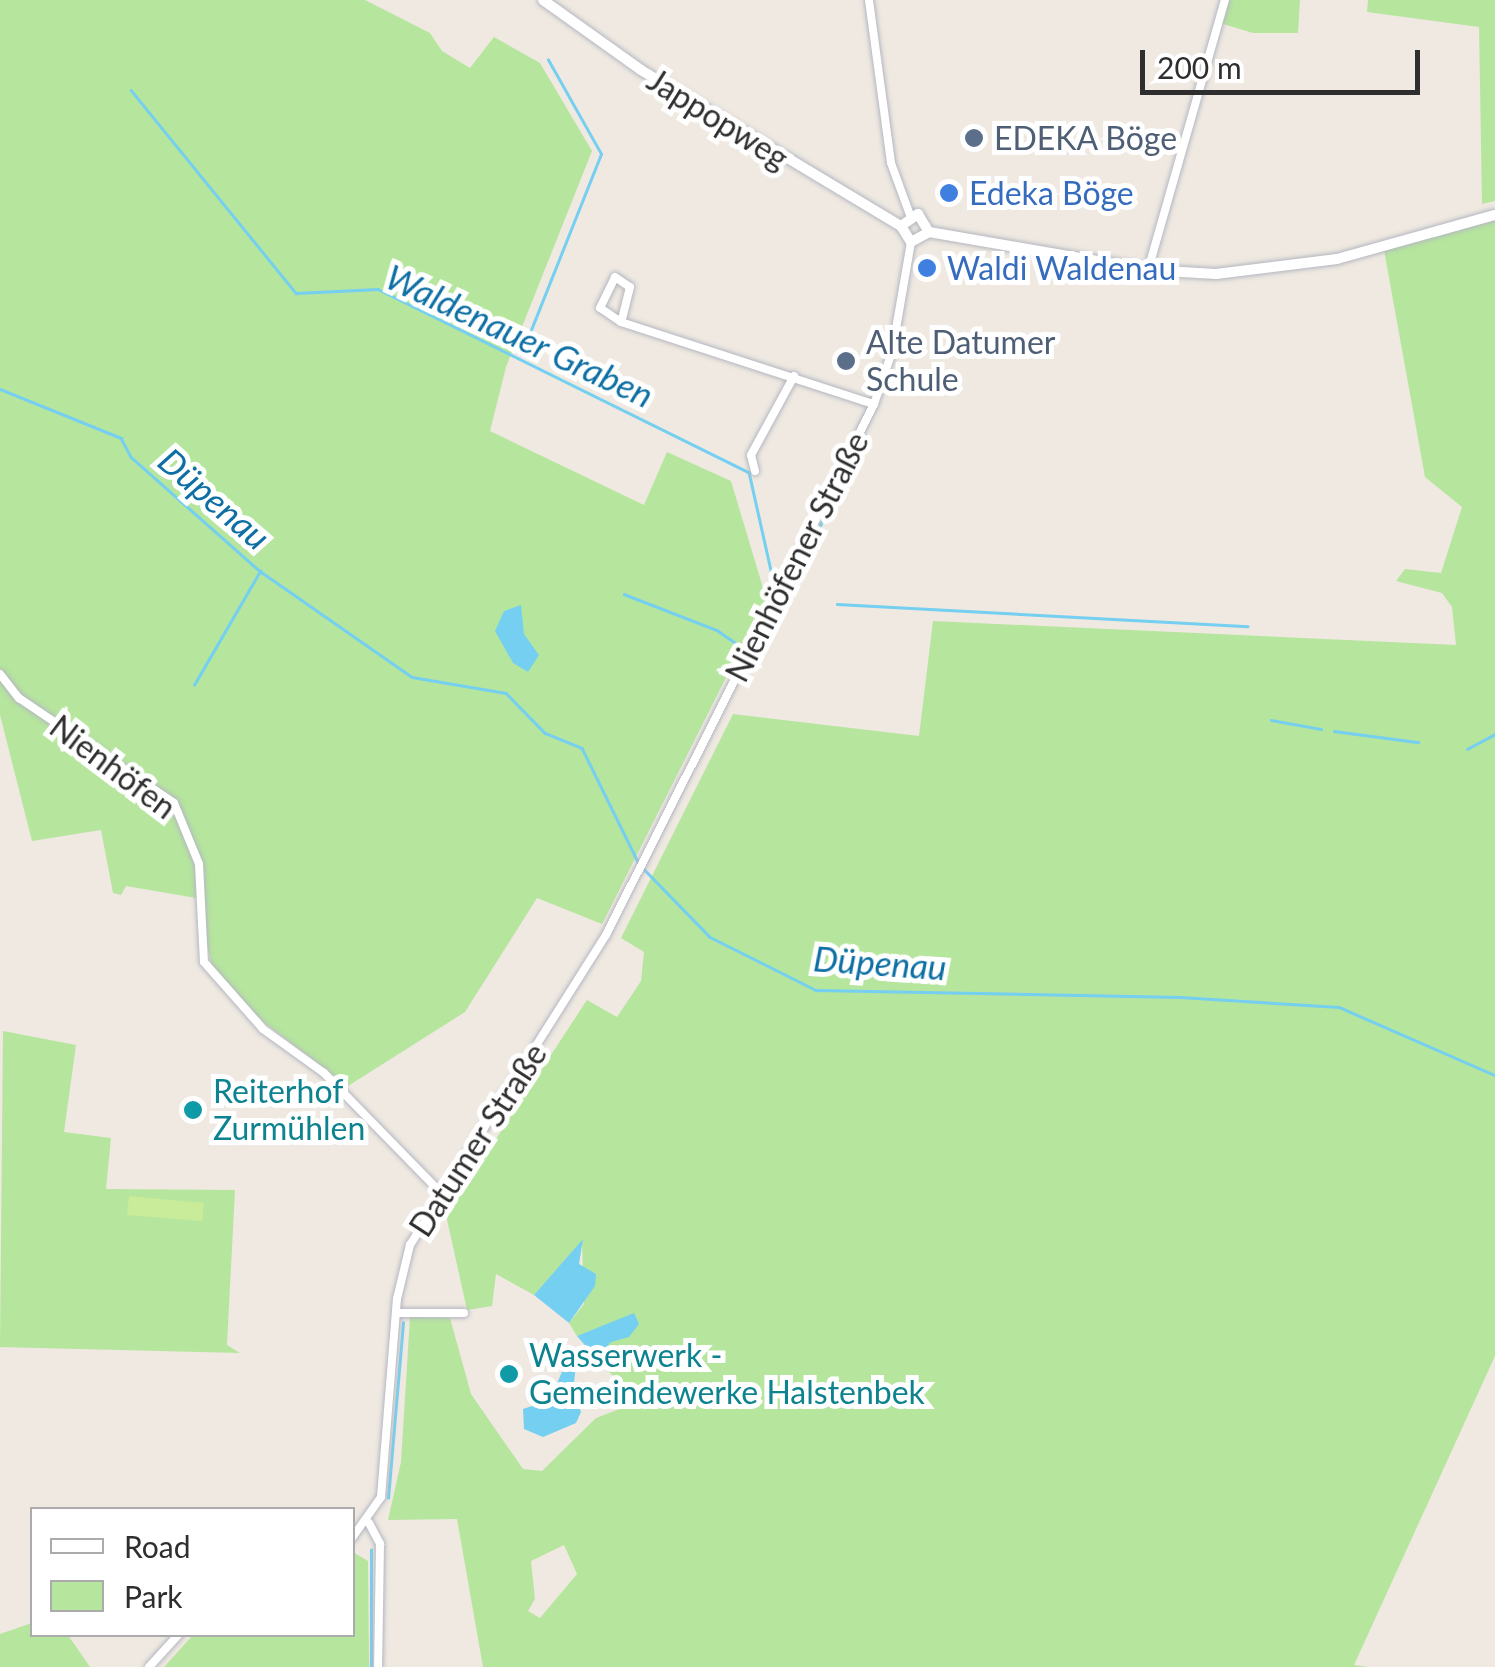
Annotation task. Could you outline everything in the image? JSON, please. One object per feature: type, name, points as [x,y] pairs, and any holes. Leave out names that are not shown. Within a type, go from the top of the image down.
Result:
[{"type":"street","name":"Jappopweg","points":[[543,0],[640,70],[901,226]]},
{"type":"street","points":[[869,0],[891,163],[910,215]]},
{"type":"street","points":[[1148,270],[1225,0]]},
{"type":"street","points":[[910,215],[901,226],[911,242],[928,232],[1148,270],[1216,274],[1337,259],[1495,215]]},
{"type":"street","points":[[910,215],[925,218],[928,232]]},
{"type":"street","name":"Nienhöfener Straße","points":[[638,874],[874,404],[892,348],[911,242]]},
{"type":"street","points":[[621,322],[630,287],[615,277],[600,308],[621,322],[874,404]]},
{"type":"street","points":[[755,471],[751,455],[794,376]]},
{"type":"street","name":"Nienhöfen","points":[[0,674],[20,698],[174,803],[199,864],[204,962],[262,1028],[324,1073],[442,1194]]},
{"type":"street","name":"Datumer Straße","points":[[369,1523],[385,1474],[396,1312],[410,1246],[576,988],[638,874]]},
{"type":"street","points":[[396,1312],[464,1313]]},
{"type":"street","points":[[355,1535],[369,1523],[380,1544],[378,1667]]},
{"type":"street","points":[[149,1667],[176,1637]]},
{"type":"green space","points":[[0,0],[365,0],[430,33],[442,51],[470,68],[494,37],[540,63],[592,151],[506,367],[490,431],[644,505],[667,452],[731,481],[766,598],[602,924],[537,898],[465,1012],[348,1086],[266,1024],[215,976],[205,938],[198,937],[202,899],[126,886],[121,895],[113,893],[101,830],[32,841],[0,715]]},
{"type":"green space","points":[[1227,0],[1300,0],[1298,33],[1253,33],[1220,23]]},
{"type":"green space","points":[[1368,0],[1495,0],[1495,201],[1482,204],[1479,27],[1367,12]]},
{"type":"green space","points":[[1495,218],[1495,1356],[1354,1665],[1368,1667],[483,1667],[457,1519],[388,1520],[401,1462],[410,1317],[450,1318],[471,1394],[523,1469],[542,1471],[596,1418],[638,1402],[596,1358],[624,1318],[577,1336],[569,1323],[584,1304],[582,1241],[534,1295],[496,1274],[492,1306],[467,1310],[446,1215],[587,1000],[617,1017],[641,981],[644,952],[621,938],[733,714],[919,736],[933,621],[1456,645],[1452,607],[1442,593],[1396,581],[1405,569],[1441,573],[1462,507],[1425,477],[1384,250]],"holes":[[[564,1545],[577,1574],[540,1618],[528,1611],[535,1599],[531,1561]]]},
{"type":"green space","points":[[3,1031],[76,1045],[64,1132],[111,1138],[106,1189],[235,1190],[227,1345],[240,1353],[0,1347]]},
{"type":"green space","points":[[129,1196],[204,1203],[202,1221],[127,1215]]},
{"type":"green space","points":[[355,1553],[368,1561],[369,1667],[164,1667],[191,1637],[355,1637]]},
{"type":"green space","points":[[30,1624],[30,1637],[69,1637],[90,1667],[0,1667],[0,1634]]},
{"type":"water","points":[[521,605],[524,634],[539,655],[528,672],[513,663],[495,631],[504,611]]},
{"type":"water","points":[[583,1239],[579,1264],[596,1274],[595,1286],[569,1323],[534,1295]]},
{"type":"water","points":[[634,1313],[639,1324],[629,1337],[611,1342],[596,1358],[577,1336]]},
{"type":"water","points":[[576,1365],[573,1391],[581,1412],[576,1423],[543,1437],[524,1429],[523,1409],[550,1400],[564,1367]]},
{"type":"waterway","points":[[521,355],[601,154],[548,60]]},
{"type":"waterway","name":"Waldenauer Graben","points":[[131,90],[296,293],[378,289],[749,472],[772,575]]},
{"type":"waterway","name":"Düpenau","points":[[0,389],[121,438],[131,457],[260,571],[412,677],[506,693],[545,733],[582,748],[638,862]]},
{"type":"waterway","points":[[802,561],[866,435]]},
{"type":"waterway","points":[[194,685],[260,571]]},
{"type":"waterway","points":[[624,594],[717,630],[737,644]]},
{"type":"waterway","name":"Waldenauer Graben","points":[[837,604],[1247,626]]},
{"type":"waterway","points":[[1271,720],[1321,729]]},
{"type":"waterway","points":[[1334,731],[1418,742]]},
{"type":"waterway","points":[[1467,749],[1495,734]]},
{"type":"waterway","name":"Düpenau","points":[[643,868],[710,937],[816,990],[1180,997],[1339,1007],[1495,1075]]},
{"type":"waterway","points":[[388,1498],[403,1323]]},
{"type":"waterway","points":[[371,1550],[371,1667]]},
{"type":"place","name":"EDEKA Böge","points":[[974,138]]},
{"type":"place","name":"Edeka Böge","points":[[949,193]]},
{"type":"place","name":"Waldi Waldenau","points":[[927,268]]},
{"type":"place","name":"Alte Datumer Schule","points":[[846,361]]},
{"type":"place","name":"Reiterhof Zurmühlen","points":[[193,1110]]},
{"type":"place","name":"Wasserwerk - Gemeindewerke Halstenbek","points":[[509,1374]]}]
